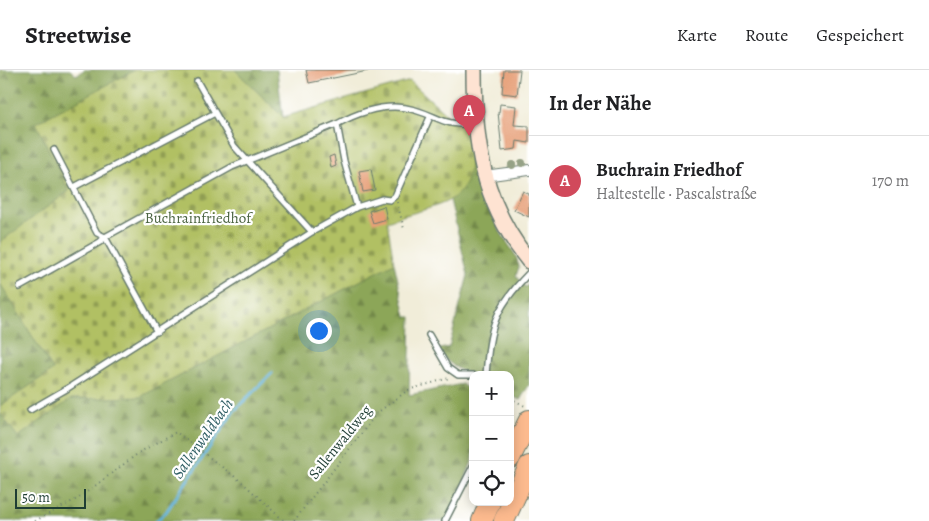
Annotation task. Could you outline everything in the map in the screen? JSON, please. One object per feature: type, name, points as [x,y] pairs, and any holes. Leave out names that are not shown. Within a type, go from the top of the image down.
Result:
[{"type":"highway","points":[[514,450],[529,420]]},
{"type":"highway","points":[[504,521],[529,466]]},
{"type":"highway","points":[[482,521],[488,506]]},
{"type":"street","points":[[474,70],[476,124],[484,176],[507,230],[529,261]]},
{"type":"street","points":[[484,176],[529,170]]},
{"type":"lane","points":[[197,81],[234,146],[312,232]]},
{"type":"lane","points":[[20,287],[100,242],[105,237],[232,167],[375,108],[416,110],[454,126],[476,124]]},
{"type":"lane","points":[[74,187],[215,113]]},
{"type":"lane","points":[[30,410],[157,332],[312,232],[357,207],[382,199],[390,200],[395,196],[430,117]]},
{"type":"lane","points":[[337,124],[344,161],[357,207]]},
{"type":"lane","points":[[54,150],[97,234],[105,237],[157,332]]},
{"type":"lane","points":[[486,371],[491,329],[496,316],[512,292],[529,273]]},
{"type":"lane","points":[[429,335],[448,368],[458,376],[469,375]]},
{"type":"lane","points":[[445,521],[469,474]]},
{"type":"path","points":[[395,196],[404,229]]},
{"type":"path","name":"Sallenwaldweg","points":[[294,521],[377,413],[408,390],[458,376]]},
{"type":"path","points":[[514,400],[529,408]]},
{"type":"path","points":[[35,521],[79,498],[140,452],[176,432],[242,483],[284,521]]},
{"type":"green space","points":[[0,70],[70,70],[76,75],[84,70],[135,70],[36,123],[69,191],[0,242]]},
{"type":"green space","name":"Buchrainfriedhof","points":[[135,70],[235,70],[283,117],[410,81],[453,120],[462,110],[470,159],[466,182],[460,192],[450,200],[387,221],[394,263],[140,397],[71,399],[18,437],[0,413],[0,406],[53,370],[0,283],[0,242],[69,191],[36,123]]},
{"type":"green space","points":[[235,70],[277,70],[283,117]]},
{"type":"green space","points":[[471,149],[482,195],[501,233],[516,256],[519,267],[516,276],[525,287],[529,285],[529,385],[520,400],[514,397],[514,371],[469,371],[469,373],[454,366],[436,350],[449,347],[468,275],[450,200],[466,182]]},
{"type":"green space","points":[[394,263],[406,317],[411,317],[409,395],[462,384],[469,390],[469,469],[449,521],[0,521],[0,413],[18,437],[71,399],[140,397]]},
{"type":"green space","points":[[0,283],[53,370],[0,406]]},
{"type":"building","points":[[306,70],[368,70],[368,71],[309,83]]},
{"type":"building","points":[[504,70],[520,70],[517,95],[502,93]]},
{"type":"building","points":[[500,104],[516,106],[514,125],[529,126],[529,143],[517,141],[516,149],[502,151],[498,112]]},
{"type":"building","points":[[334,155],[336,166],[331,168],[329,157]]},
{"type":"building","points":[[371,169],[375,190],[363,192],[359,171]]},
{"type":"building","points":[[523,191],[529,194],[529,217],[514,210]]},
{"type":"building","points":[[384,206],[387,219],[373,223],[369,211]]},
{"type":"waterway","name":"Sallenwaldbach","points":[[156,521],[166,512],[234,411],[272,373]]},
{"type":"place","name":"Buchrain Friedhof","points":[[469,136]]}]
